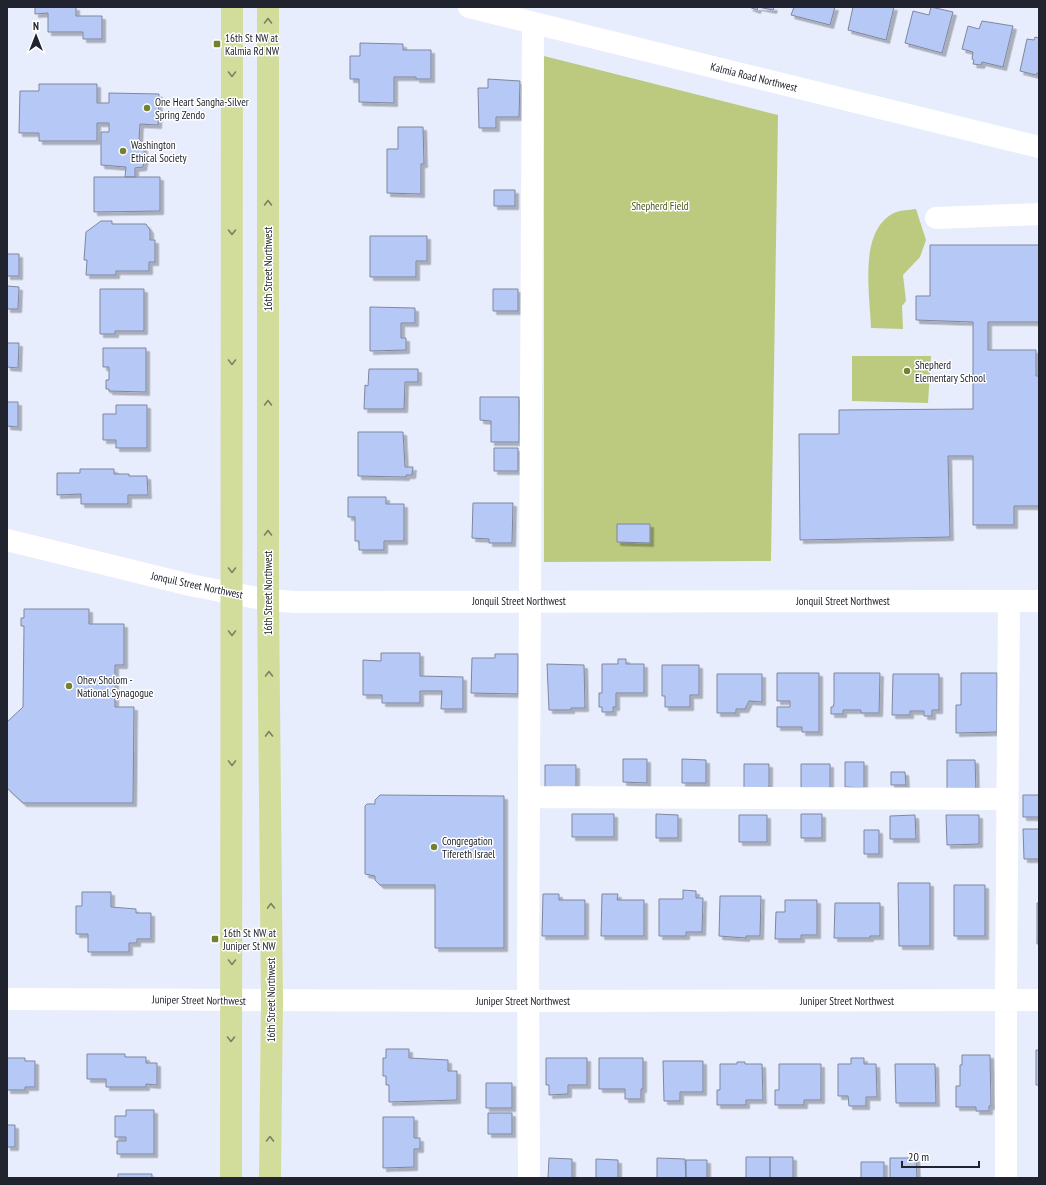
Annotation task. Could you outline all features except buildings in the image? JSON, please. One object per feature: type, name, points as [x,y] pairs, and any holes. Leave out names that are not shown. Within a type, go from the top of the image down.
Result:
[{"type":"main road","points":[[232,7],[232,1178]]},
{"type":"main road","name":"16th Street Northwest","points":[[268,7],[268,600],[272,1001],[270,1178]]},
{"type":"street","name":"Kalmia Road Northwest","points":[[469,7],[1039,148]]},
{"type":"street","points":[[529,1178],[528,1001],[533,23]]},
{"type":"street","points":[[936,218],[1039,214]]},
{"type":"street","name":"Jonquil Street Northwest","points":[[7,540],[232,594],[268,600],[318,603],[530,600],[1039,601]]},
{"type":"street","points":[[1006,1178],[1009,601]]},
{"type":"street","points":[[529,797],[1007,799]]},
{"type":"street","name":"Juniper Street Northwest","points":[[7,999],[272,1001],[1039,1000]]},
{"type":"green space","name":"Shepherd Field","points":[[544,56],[778,115],[771,561],[544,562]]},
{"type":"green space","points":[[916,209],[926,240],[920,257],[903,275],[906,301],[902,306],[903,329],[871,328],[868,281],[871,248],[875,234],[883,222],[894,213]]},
{"type":"green space","points":[[852,356],[931,356],[928,403],[852,401]]},
{"type":"place","name":"16th St NW at Kalmia Rd NW","points":[[217,44]]},
{"type":"place","name":"One Heart Sangha-Silver Spring Zendo","points":[[147,108]]},
{"type":"place","name":"Washington Ethical Society","points":[[123,151]]},
{"type":"place","name":"Shepherd Elementary School","points":[[907,371]]},
{"type":"place","name":"Ohev Sholom - National Synagogue","points":[[69,686]]},
{"type":"place","name":"Congregation Tifereth Israel","points":[[434,847]]},
{"type":"place","name":"16th St NW at Juniper St NW","points":[[215,939]]}]
